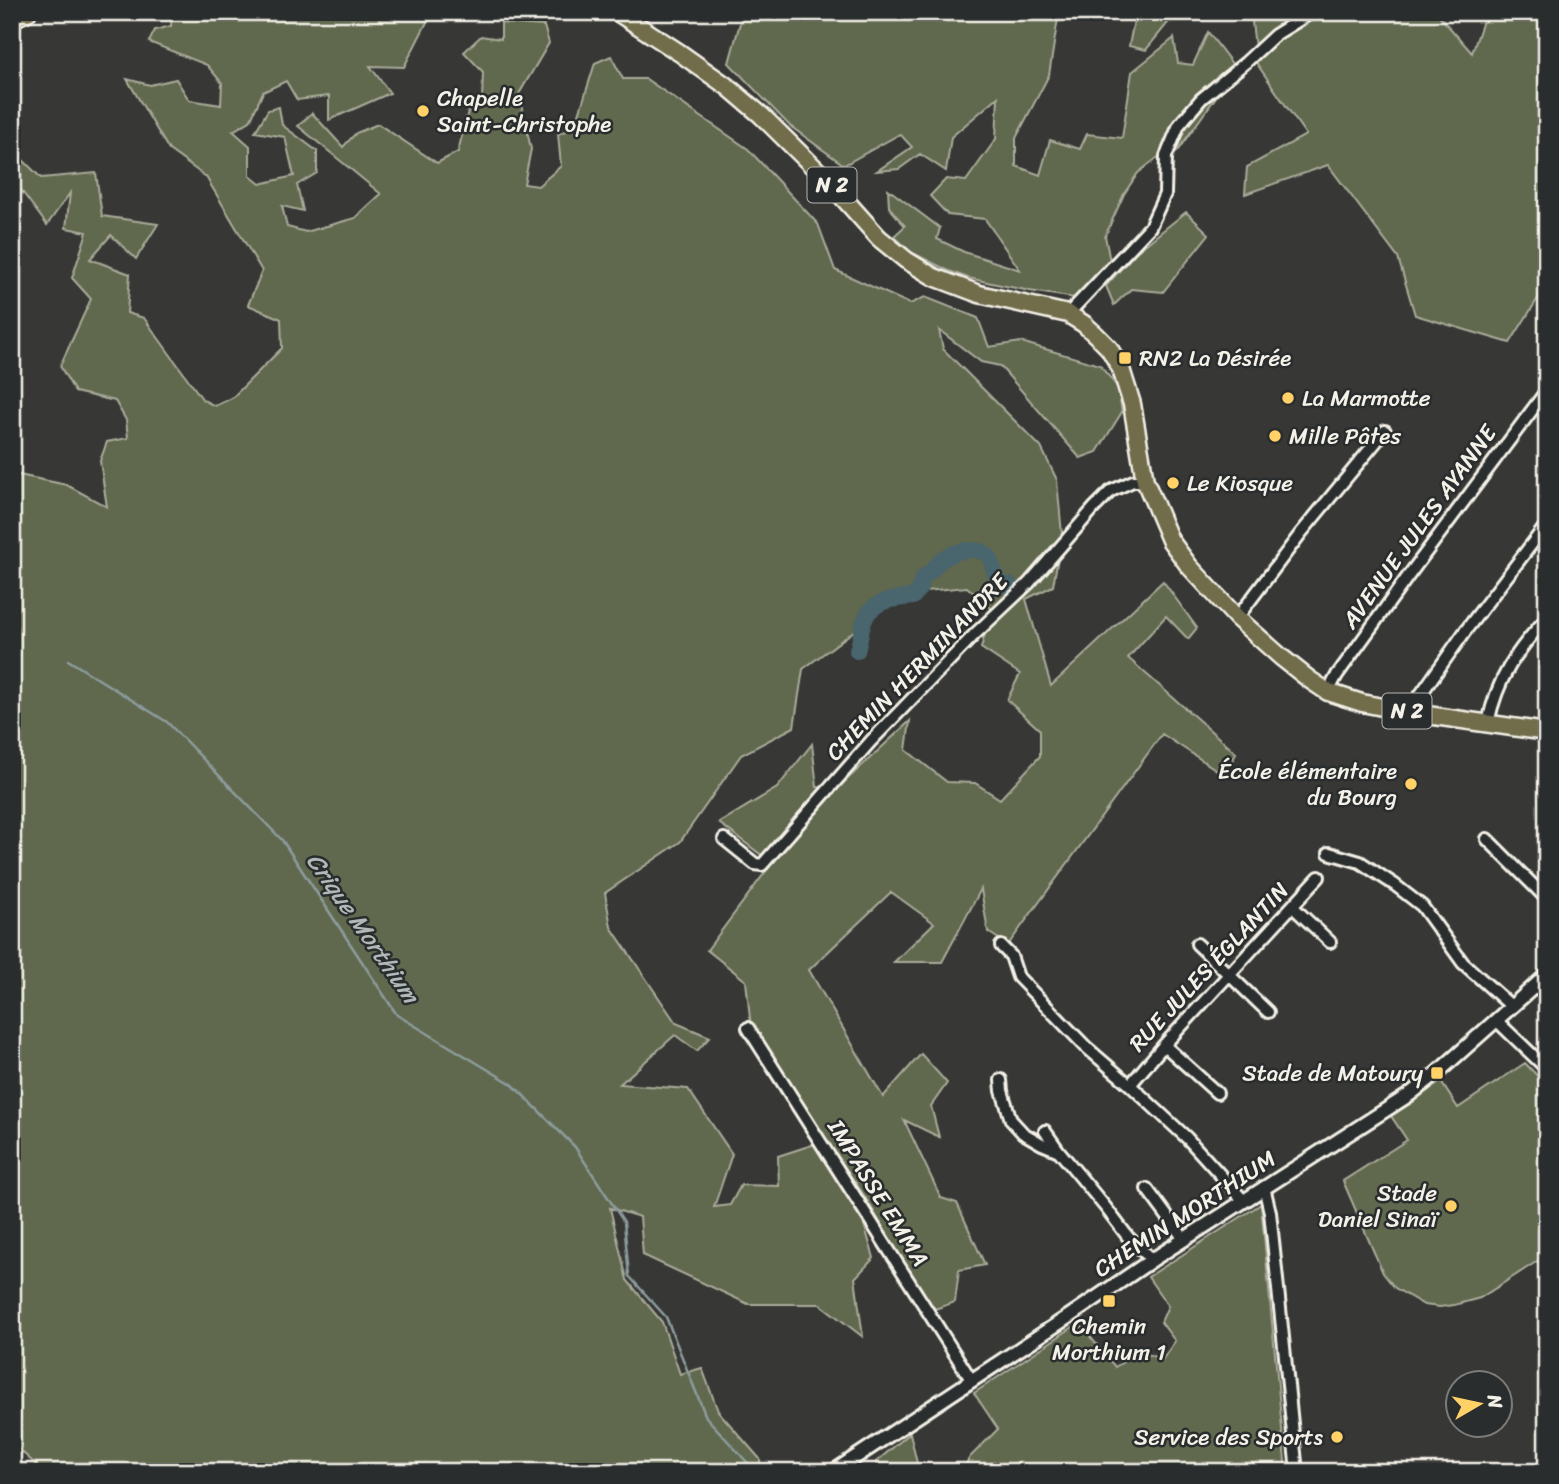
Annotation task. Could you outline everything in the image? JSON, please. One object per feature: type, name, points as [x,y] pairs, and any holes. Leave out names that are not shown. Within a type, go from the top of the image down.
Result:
[{"type":"main road","points":[[12,19],[28,12]]},
{"type":"main road","name":"N 2","points":[[617,12],[729,87],[830,183],[879,238],[906,260],[934,277],[979,293],[1068,314],[1096,335],[1109,348],[1121,369],[1132,404],[1145,481],[1170,540],[1189,566],[1237,618],[1281,657],[1328,692],[1362,703],[1547,732]]},
{"type":"street","points":[[1068,314],[1150,228],[1165,194],[1166,156],[1180,125],[1201,99],[1275,35],[1312,12]]},
{"type":"street","name":"AVENUE JULES AYANNE","points":[[1328,692],[1337,675],[1409,575],[1547,390]]},
{"type":"street","points":[[1237,618],[1301,533],[1385,432]]},
{"type":"street","name":"CHEMIN HERMINANDRE","points":[[724,839],[755,864],[762,865],[872,741],[975,634],[1029,583],[1094,508],[1111,491],[1133,481],[1145,481]]},
{"type":"street","points":[[1413,713],[1416,701],[1466,630],[1547,524]]},
{"type":"street","points":[[1488,723],[1491,706],[1509,663],[1547,618]]},
{"type":"street","points":[[1487,838],[1547,899]]},
{"type":"street","points":[[1329,853],[1360,862],[1422,906],[1463,963],[1511,1006]]},
{"type":"street","name":"RUE JULES ÉGLANTIN","points":[[1130,1085],[1319,877]]},
{"type":"street","points":[[1293,907],[1330,942]]},
{"type":"street","points":[[1197,944],[1268,1012]]},
{"type":"street","points":[[1001,946],[1012,956],[1018,977],[1086,1047],[1187,1138],[1244,1201]]},
{"type":"street","name":"CHEMIN MORTHIUM","points":[[834,1472],[1184,1239],[1409,1095],[1547,975]]},
{"type":"street","points":[[1496,1020],[1547,1069]]},
{"type":"street","name":"IMPASSE EMMA","points":[[748,1028],[972,1381]]},
{"type":"street","points":[[1164,1045],[1217,1093]]},
{"type":"street","points":[[1001,1080],[1011,1120],[1023,1133],[1059,1151]]},
{"type":"street","points":[[1045,1131],[1128,1237],[1152,1260]]},
{"type":"street","points":[[1264,1187],[1270,1212],[1297,1472]]},
{"type":"street","points":[[1147,1189],[1184,1239]]},
{"type":"green space","points":[[172,12],[446,12],[427,22],[404,67],[370,66],[390,93],[329,120],[329,96],[297,100],[286,81],[263,92],[250,121],[233,131],[250,146],[250,176],[260,184],[294,176],[285,137],[255,132],[268,110],[279,107],[282,125],[317,151],[317,173],[297,185],[303,211],[282,206],[287,227],[306,232],[355,218],[381,194],[298,126],[312,113],[343,147],[356,133],[378,124],[437,163],[458,152],[469,107],[482,99],[483,72],[464,52],[481,36],[501,39],[501,23],[544,26],[549,43],[519,94],[531,149],[524,184],[538,186],[561,166],[558,134],[575,127],[595,63],[611,56],[623,79],[646,79],[748,149],[818,224],[835,270],[910,304],[925,297],[978,318],[989,347],[1021,342],[1100,365],[1118,388],[1122,412],[1097,452],[1080,458],[1000,366],[981,362],[939,330],[943,349],[1041,447],[1057,480],[1062,535],[1053,586],[1026,599],[1051,686],[1163,581],[1197,628],[1188,639],[1166,616],[1128,658],[1236,753],[1226,776],[1162,734],[1008,945],[988,932],[981,889],[942,962],[894,962],[934,923],[891,892],[809,970],[883,1097],[921,1054],[947,1083],[931,1106],[939,1137],[904,1120],[941,1198],[957,1203],[985,1265],[959,1270],[955,1302],[932,1310],[865,1197],[751,1028],[746,981],[707,950],[772,863],[719,823],[777,788],[812,744],[817,787],[838,788],[910,721],[906,750],[947,782],[975,783],[1000,799],[1040,756],[1040,730],[1007,700],[1020,674],[981,648],[992,609],[967,587],[905,593],[803,669],[794,727],[741,755],[680,842],[605,893],[611,927],[676,1023],[710,1037],[697,1051],[675,1035],[620,1084],[688,1089],[732,1154],[714,1207],[730,1205],[741,1185],[779,1186],[778,1156],[815,1144],[860,1211],[874,1258],[855,1278],[863,1337],[820,1304],[748,1304],[643,1255],[640,1217],[610,1208],[627,1280],[662,1322],[680,1374],[702,1368],[718,1411],[760,1459],[760,1472],[44,1472],[12,1443],[12,466],[19,475],[67,485],[107,507],[100,461],[107,442],[128,438],[126,420],[115,401],[75,392],[60,366],[91,299],[72,278],[87,232],[66,228],[70,193],[47,225],[12,178],[12,153],[15,152],[41,178],[96,173],[102,216],[158,224],[136,259],[111,235],[90,259],[130,274],[127,313],[144,318],[203,400],[215,406],[232,398],[282,348],[281,319],[248,305],[262,271],[206,177],[169,150],[127,79],[150,85],[176,79],[189,100],[221,105],[222,83],[207,65],[149,42],[155,30],[171,26]]},
{"type":"green space","points":[[743,12],[1059,12],[1049,75],[1016,138],[1016,166],[1040,175],[1050,140],[1080,149],[1087,134],[1122,138],[1132,72],[1174,38],[1178,63],[1193,65],[1208,32],[1236,69],[1175,154],[1161,155],[1138,173],[1124,194],[1105,236],[1110,261],[1075,298],[968,278],[911,252],[894,236],[905,226],[889,207],[888,189],[940,228],[937,239],[964,252],[1020,270],[985,219],[948,215],[930,196],[946,179],[966,181],[996,139],[998,97],[951,137],[946,171],[920,154],[899,169],[877,171],[912,147],[900,134],[844,165],[790,126],[729,63]]},
{"type":"green space","points":[[1137,12],[1205,12],[1204,20],[1175,14],[1146,50],[1129,46]]},
{"type":"green space","points":[[1244,12],[1302,12],[1300,24],[1327,12],[1436,12],[1472,53],[1486,12],[1547,12],[1547,284],[1510,343],[1415,315],[1398,258],[1328,165],[1245,194],[1247,167],[1306,135],[1257,64],[1252,22]]},
{"type":"green space","points":[[1186,212],[1209,234],[1163,292],[1131,289],[1114,305],[1106,286],[1135,253]]},
{"type":"green space","name":"Stade Daniel Sinaï","points":[[1525,1063],[1547,1086],[1547,1255],[1480,1298],[1440,1307],[1424,1305],[1395,1288],[1383,1273],[1343,1181],[1407,1140],[1391,1116],[1441,1082],[1458,1108]]},
{"type":"green space","points":[[1261,1204],[1286,1472],[961,1472],[970,1457],[998,1429],[974,1393],[1079,1323],[1115,1367],[1141,1351],[1162,1360],[1175,1341],[1161,1322],[1168,1306],[1148,1277]]},
{"type":"green space","points":[[910,1433],[919,1472],[878,1472],[876,1462]]},
{"type":"waterway","points":[[857,651],[864,622],[872,609],[884,602],[913,597],[923,578],[952,554],[969,550],[985,553],[1000,581],[1004,585],[1010,585]]},
{"type":"waterway","name":"Crique Morthium","points":[[68,660],[167,722],[282,840],[397,1015],[512,1084],[575,1147],[624,1222],[629,1276],[666,1317],[706,1417],[756,1472]]},
{"type":"place","name":"Chapelle Saint-Christophe","points":[[423,111]]},
{"type":"place","name":"RN2 La Désirée","points":[[1125,358]]},
{"type":"place","name":"La Marmotte","points":[[1288,398]]},
{"type":"place","name":"Mille Pâtes","points":[[1275,436]]},
{"type":"place","name":"Le Kiosque","points":[[1173,483]]},
{"type":"place","name":"École élémentaire du Bourg","points":[[1411,784]]},
{"type":"place","name":"Stade de Matoury","points":[[1437,1073]]},
{"type":"place","name":"Stade Daniel Sinaï","points":[[1451,1206]]},
{"type":"place","name":"Chemin Morthium 1","points":[[1109,1301]]},
{"type":"place","name":"Service des Sports","points":[[1337,1437]]}]
